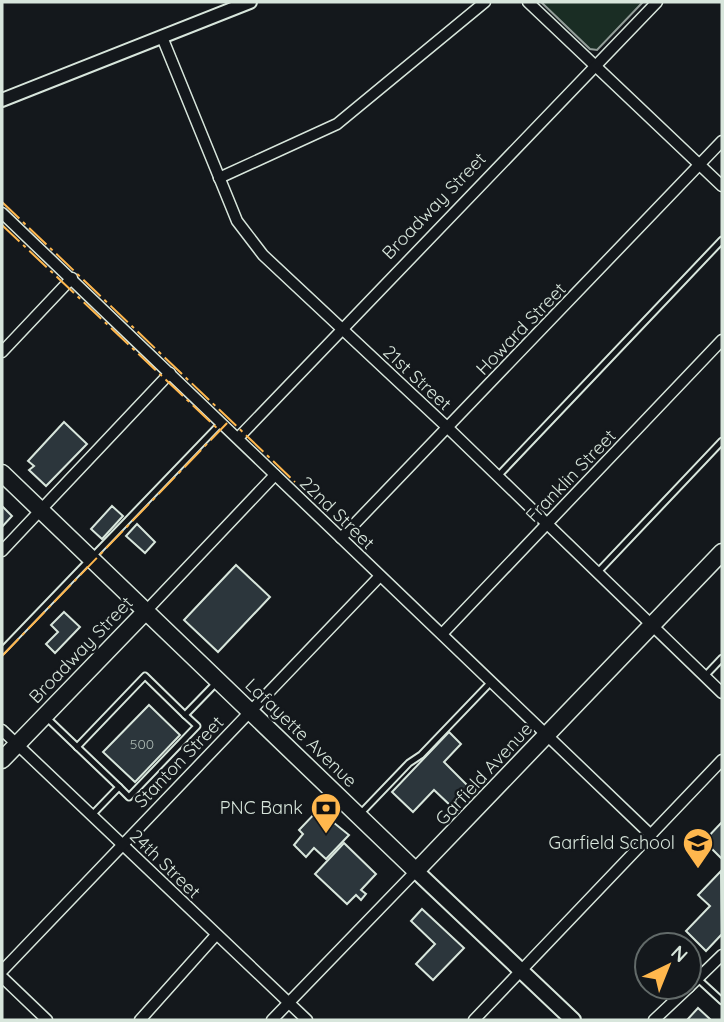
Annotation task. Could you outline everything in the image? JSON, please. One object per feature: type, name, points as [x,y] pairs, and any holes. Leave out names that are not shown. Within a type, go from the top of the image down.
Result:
[{"type":"main road","name":"Lafayette Avenue","points":[[2,473],[573,1020]]},
{"type":"main road","name":"Garfield Avenue","points":[[416,871],[722,552]]},
{"type":"main road","name":"Broadway Street","points":[[2,760],[146,611]]},
{"type":"street","points":[[2,100],[250,2]]},
{"type":"street","points":[[219,178],[337,124],[485,2]]},
{"type":"street","points":[[528,2],[722,186]]},
{"type":"street","name":"Broadway Street","points":[[238,438],[657,2]]},
{"type":"street","name":"21st Street","points":[[162,37],[237,220],[249,239],[722,694]]},
{"type":"street","name":"Howard Street","points":[[341,538],[722,141]]},
{"type":"street","name":"22nd Street","points":[[2,213],[651,835]]},
{"type":"street","points":[[2,352],[72,278]]},
{"type":"street","name":"Franklin Street","points":[[442,634],[722,340]]},
{"type":"street","points":[[2,551],[170,373]]},
{"type":"street","name":"Broadway Street","points":[[146,611],[275,475]]},
{"type":"street","name":"Stanton Street","points":[[2,971],[380,576]]},
{"type":"street","name":"24th Street","points":[[2,730],[307,1020]]},
{"type":"street","points":[[474,1020],[722,760]]},
{"type":"street","name":"Garfield Avenue","points":[[272,1020],[416,871]]},
{"type":"street","points":[[140,1020],[216,935]]},
{"type":"street","points":[[703,974],[722,955]]},
{"type":"street","points":[[2,977],[47,1020]]},
{"type":"street","points":[[654,1020],[674,1001]]},
{"type":"lane","points":[[497,477],[722,240]]},
{"type":"lane","points":[[2,651],[221,423]]},
{"type":"lane","points":[[596,574],[722,441]]},
{"type":"lane","points":[[704,677],[722,658]]},
{"type":"lane","points":[[45,716],[77,747],[119,787],[129,797],[197,726],[145,676],[77,747]]},
{"type":"lane","points":[[186,715],[218,680]]},
{"type":"lane","points":[[358,816],[492,682]]},
{"type":"lane","points":[[92,815],[119,787]]},
{"type":"lane","points":[[703,984],[722,1002]]},
{"type":"green space","points":[[541,2],[643,2],[597,50],[590,49]]},
{"type":"building","points":[[64,422],[87,444],[46,486],[29,470],[34,466],[28,461]]},
{"type":"building","points":[[2,506],[12,516],[2,527]]},
{"type":"building","points":[[112,506],[123,516],[102,539],[91,529]]},
{"type":"building","points":[[137,524],[155,542],[145,553],[126,536]]},
{"type":"building","points":[[236,565],[270,597],[218,652],[184,620]]},
{"type":"building","points":[[64,612],[80,627],[55,653],[46,644],[58,632],[51,625]]},
{"type":"building","points":[[149,705],[180,735],[135,782],[103,752]]},
{"type":"building","points":[[449,732],[461,744],[444,762],[469,787],[451,806],[434,790],[413,812],[392,792]]},
{"type":"building","name":"PNC Bank","points":[[318,810],[349,835],[326,859],[314,848],[306,857],[294,845],[303,834],[299,830]]},
{"type":"building","points":[[722,822],[722,859],[704,841]]},
{"type":"building","points":[[344,843],[376,874],[361,890],[366,894],[361,900],[356,895],[347,904],[315,874]]},
{"type":"building","points":[[721,871],[722,934],[706,951],[703,948],[703,931],[686,931],[710,906],[698,895]]},
{"type":"building","points":[[422,909],[464,948],[433,980],[416,964],[435,944],[411,921]]},
{"type":"building","points":[[698,1008],[711,1020],[687,1020]]},
{"type":"power","points":[[2,202],[295,482]]},
{"type":"power","points":[[2,225],[220,431]]},
{"type":"power","points":[[2,656],[229,421]]},
{"type":"place","name":"PNC Bank","points":[[326,835]]},
{"type":"place","name":"Garfield School","points":[[698,870]]}]
